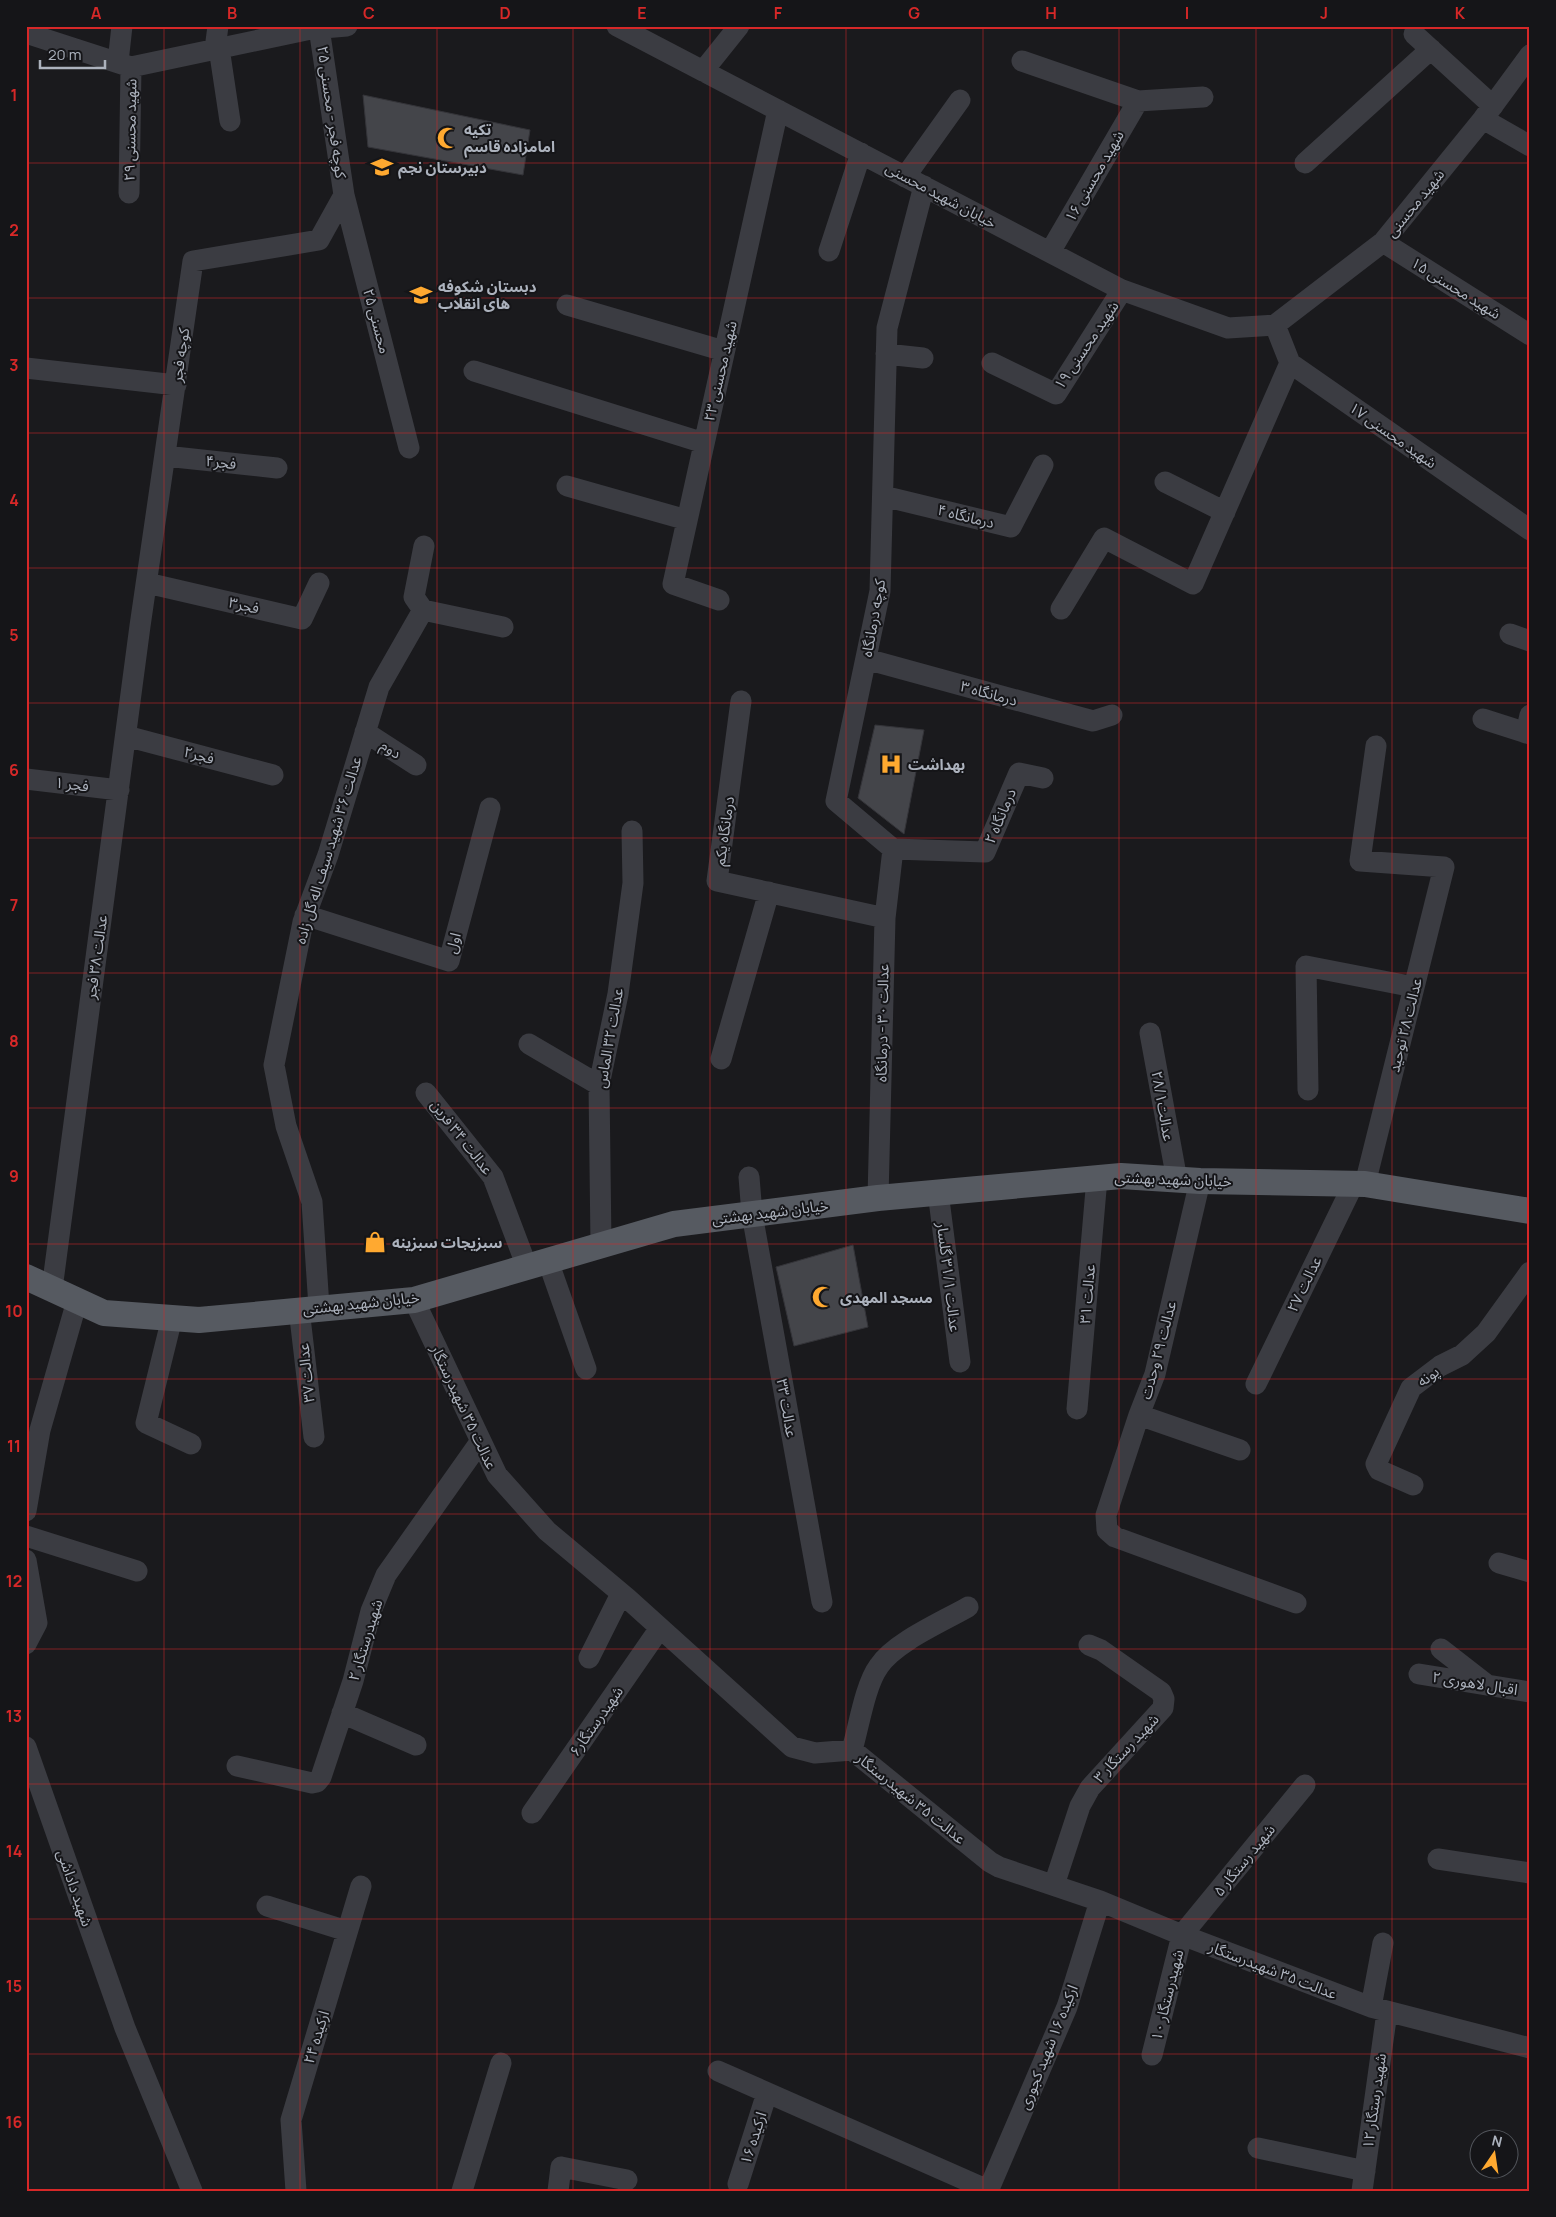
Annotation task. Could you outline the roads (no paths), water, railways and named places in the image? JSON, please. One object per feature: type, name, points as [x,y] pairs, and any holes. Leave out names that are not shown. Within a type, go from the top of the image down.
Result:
[{"type":"main road","name":"خیابان شهید بهشتی","points":[[26,1277],[104,1313],[199,1320],[309,1308],[414,1300],[674,1224],[878,1198],[1121,1176],[1188,1180],[1359,1184],[1530,1212]]},
{"type":"street","name":"شهید محسنی ۲۹","points":[[122,26],[129,193]]},
{"type":"street","points":[[218,26],[217,49],[230,121]]},
{"type":"street","points":[[26,33],[124,65],[217,49],[319,28],[346,26]]},
{"type":"street","name":"خیابان شهید محسنی","points":[[617,26],[1122,290],[1228,328],[1275,325]]},
{"type":"street","points":[[703,71],[739,26]]},
{"type":"street","name":"کوچه فجر - محسنی ۲۵","points":[[319,28],[344,195]]},
{"type":"street","points":[[1414,34],[1431,49],[1488,113],[1530,146]]},
{"type":"street","points":[[1305,164],[1431,49]]},
{"type":"street","name":"شهید محسنی","points":[[1275,325],[1383,242],[1488,113],[1530,56]]},
{"type":"street","points":[[1022,61],[1138,101],[1203,96]]},
{"type":"street","points":[[914,181],[960,100]]},
{"type":"street","name":"شهید محسنی ۱۶","points":[[1050,252],[1138,101]]},
{"type":"street","name":"شهید محسنی ۲۳","points":[[719,600],[673,584],[778,110]]},
{"type":"street","points":[[830,251],[861,154]]},
{"type":"street","name":"کوچه درمانگاه","points":[[892,849],[836,801],[880,591],[887,328],[914,181]]},
{"type":"street","name":"کوچه فجر","points":[[140,626],[193,261],[319,240],[344,195]]},
{"type":"street","name":"محسنی ۲۵","points":[[344,195],[409,448]]},
{"type":"street","name":"شهید محسنی ۱۵","points":[[1383,242],[1530,335]]},
{"type":"street","name":"شهید محسنی ۱۹","points":[[992,363],[1056,394],[1122,290]]},
{"type":"street","points":[[567,305],[724,351]]},
{"type":"street","points":[[1062,609],[1104,538],[1193,584],[1290,363],[1275,325]]},
{"type":"street","points":[[886,354],[923,358]]},
{"type":"street","name":"شهید محسنی ۱۷","points":[[1290,363],[1530,530]]},
{"type":"street","points":[[26,368],[176,384]]},
{"type":"street","points":[[474,371],[704,443]]},
{"type":"street","name":"فجر۴","points":[[165,456],[277,468]]},
{"type":"street","name":"درمانگاه ۴","points":[[883,496],[1011,527],[1043,465]]},
{"type":"street","points":[[1165,482],[1225,512]]},
{"type":"street","points":[[567,486],[687,520]]},
{"type":"street","points":[[424,546],[414,597],[424,610],[504,627]]},
{"type":"street","name":"فجر۳","points":[[147,583],[302,619],[318,582]]},
{"type":"street","name":"عدالت ۳۶ شهید سیف اله گل زاده","points":[[309,1308],[312,1202],[286,1126],[274,1066],[305,915],[328,856],[379,687],[424,610]]},
{"type":"street","name":"عدالت ۳۸ فجر","points":[[52,1289],[140,626]]},
{"type":"street","points":[[1510,634],[1530,642]]},
{"type":"street","name":"درمانگاه ۳","points":[[866,659],[1093,721],[1112,715]]},
{"type":"street","name":"درمانگاه یکم","points":[[741,701],[717,881],[884,918]]},
{"type":"street","points":[[1483,719],[1528,727]]},
{"type":"street","name":"دوم","points":[[365,732],[416,765]]},
{"type":"street","name":"فجر۲","points":[[126,736],[273,775]]},
{"type":"street","name":"عدالت ۲۸ توحید","points":[[1359,1184],[1414,987],[1444,867],[1360,861],[1376,746]]},
{"type":"street","name":"درمانگاه ۲","points":[[892,849],[985,852],[1019,773],[1042,778]]},
{"type":"street","name":"فجر ۱","points":[[26,779],[119,790]]},
{"type":"street","name":"اول","points":[[305,915],[449,961],[490,808]]},
{"type":"street","name":"عدالت ۳۲ الماس","points":[[601,1245],[599,1085],[620,985],[633,883],[632,831]]},
{"type":"street","name":"عدالت ۳۰ - درمانگاه","points":[[878,1198],[884,918],[892,849]]},
{"type":"street","points":[[722,1059],[768,892]]},
{"type":"street","points":[[1308,1090],[1306,966],[1414,987]]},
{"type":"street","name":"عدالت۲۸/۱","points":[[1150,1033],[1188,1180]]},
{"type":"street","points":[[529,1044],[599,1085]]},
{"type":"street","name":"عدالت ۳۴ فرین","points":[[426,1093],[493,1177],[538,1264],[586,1369]]},
{"type":"street","name":"عدالت ۳۳","points":[[749,1177],[752,1214],[822,1602]]},
{"type":"street","name":"عدالت ۳۱","points":[[1077,1409],[1097,1178]]},
{"type":"street","name":"عدالت ۲۹ وحدت","points":[[1188,1180],[1155,1374],[1139,1415],[1240,1450]]},
{"type":"street","name":"عدالت ۲۷","points":[[1256,1384],[1359,1184]]},
{"type":"street","name":"عدالت ۳۱/۱ گلسار","points":[[938,1192],[960,1362]]},
{"type":"street","name":"پونه","points":[[1413,1485],[1379,1470],[1376,1464],[1411,1388],[1440,1366],[1462,1354],[1486,1333],[1530,1272]]},
{"type":"street","name":"عدالت ۳۵ شهیدرستگار","points":[[414,1300],[497,1475],[547,1531],[660,1628],[792,1747],[815,1753],[852,1750],[990,1862],[1010,1872],[1100,1901],[1182,1935],[1379,2009],[1530,2048]]},
{"type":"street","points":[[26,1511],[40,1430],[77,1301]]},
{"type":"street","name":"عدالت ۳۷","points":[[309,1308],[314,1437]]},
{"type":"street","points":[[172,1318],[146,1423],[190,1444]]},
{"type":"street","points":[[1139,1415],[1106,1515],[1107,1530],[1115,1537],[1296,1603]]},
{"type":"street","name":"شهیدرستگار ۲","points":[[237,1766],[312,1783],[317,1782],[321,1777],[342,1714],[372,1611],[386,1575],[480,1442]]},
{"type":"street","points":[[26,1536],[137,1571]]},
{"type":"street","points":[[26,1560],[29,1591],[37,1623],[26,1644]]},
{"type":"street","points":[[1499,1563],[1530,1572]]},
{"type":"street","points":[[590,1658],[621,1594]]},
{"type":"street","points":[[852,1750],[872,1680],[886,1657],[896,1648],[968,1607]]},
{"type":"street","name":"شهیدرستگار۶","points":[[532,1814],[660,1628]]},
{"type":"street","name":"شهید رستگار ۳","points":[[1054,1885],[1080,1806],[1090,1788],[1163,1708],[1164,1699],[1161,1692],[1101,1650],[1089,1645]]},
{"type":"street","points":[[1441,1650],[1488,1685]]},
{"type":"street","name":"اقبال لاهوری ۲","points":[[1419,1674],[1530,1692]]},
{"type":"street","points":[[342,1714],[416,1745]]},
{"type":"street","name":"شهید داداشی","points":[[26,1747],[125,2028],[192,2191]]},
{"type":"street","name":"شهید رستگار ۵","points":[[1182,1935],[1305,1785]]},
{"type":"street","points":[[1438,1859],[1530,1872]]},
{"type":"street","name":"ارکیده ۲۴","points":[[296,2191],[291,2120],[361,1886]]},
{"type":"street","name":"ارکیده ۱۶ شهید کجوری","points":[[988,2190],[1067,2007],[1100,1901]]},
{"type":"street","points":[[267,1906],[347,1931]]},
{"type":"street","name":"شهیدرستگار ۱۰","points":[[1152,2055],[1182,1935]]},
{"type":"street","name":"شهید رستگار ۱۲","points":[[1364,2181],[1383,1943]]},
{"type":"street","points":[[462,2191],[501,2063]]},
{"type":"street","points":[[718,2071],[988,2190]]},
{"type":"street","name":"ارکیده ۱۶","points":[[738,2184],[767,2093]]},
{"type":"street","points":[[1258,2148],[1364,2181]]},
{"type":"street","points":[[558,2191],[562,2167],[627,2180]]},
{"type":"place","name":"تکیه امامزاده قاسم","points":[[448,138]]},
{"type":"place","name":"دبیرستان نجم","points":[[382,167]]},
{"type":"place","name":"دبستان شکوفه های انقلاب","points":[[421,295]]},
{"type":"place","name":"بهداشت","points":[[891,764]]},
{"type":"place","name":"سبزیجات سبزینه","points":[[375,1242]]},
{"type":"place","name":"مسجد المهدی","points":[[823,1297]]}]
